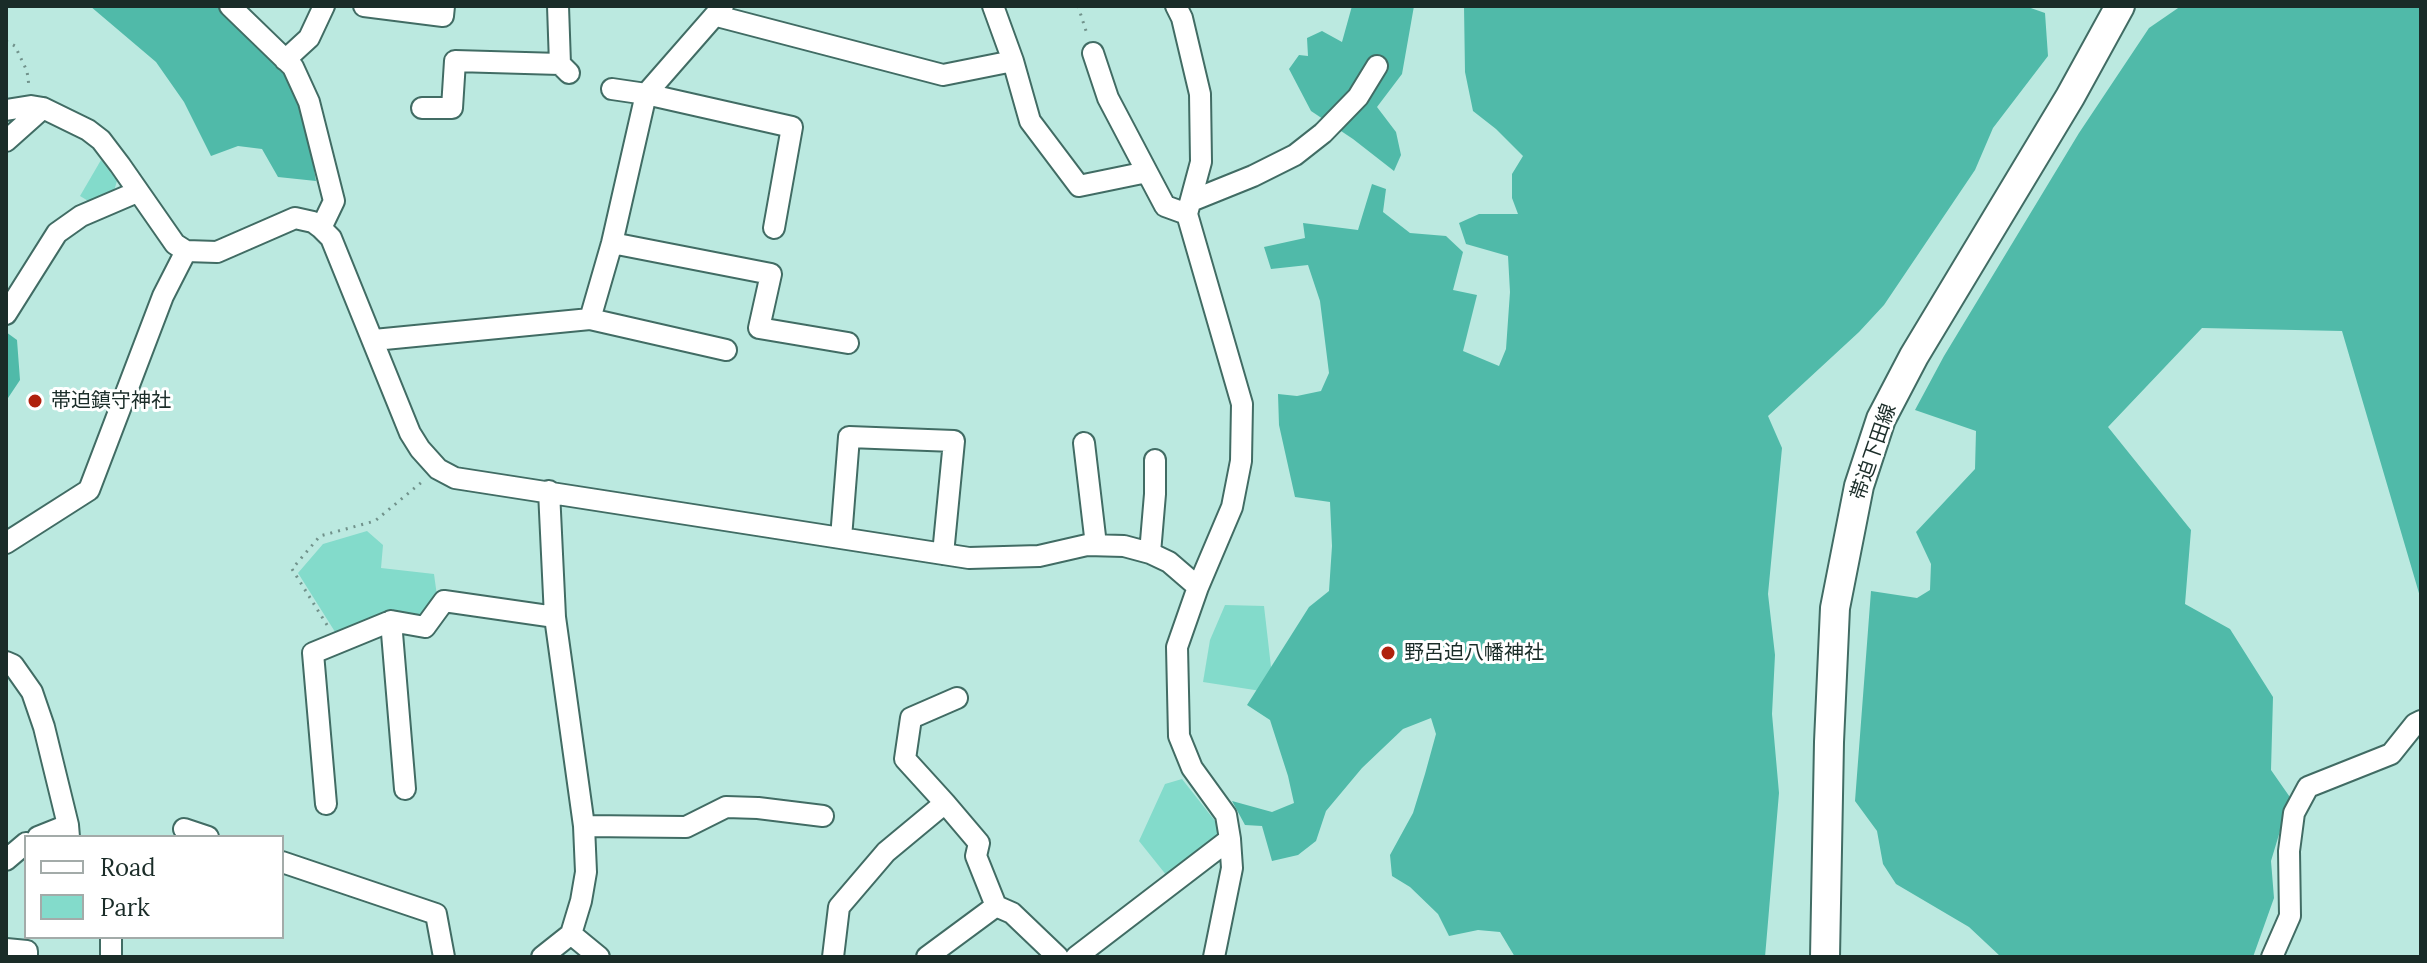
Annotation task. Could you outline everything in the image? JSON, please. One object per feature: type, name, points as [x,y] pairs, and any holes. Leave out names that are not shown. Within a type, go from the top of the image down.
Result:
[{"type":"main road","name":"帯迫下田線","points":[[1825,957],[1835,608],[1859,486],[1881,419],[1914,356],[2070,97],[2120,6]]},
{"type":"street","points":[[230,6],[293,67],[309,102],[334,201],[321,228]]},
{"type":"street","points":[[285,60],[309,38],[324,6]]},
{"type":"street","points":[[364,6],[443,16],[444,6]]},
{"type":"street","points":[[422,108],[452,108],[455,61],[564,68],[558,6]]},
{"type":"street","points":[[993,6],[1030,121],[1079,186],[1147,172]]},
{"type":"street","points":[[1176,6],[1182,18],[1200,94],[1201,162],[1189,207],[1242,404],[1241,461],[1232,507],[1177,647],[1179,736],[1192,768],[1226,815],[1230,839],[1232,868],[1214,957]]},
{"type":"street","points":[[590,319],[612,243],[646,94],[720,11],[943,75],[1013,61]]},
{"type":"street","points":[[1093,53],[1108,98],[1165,206],[1189,207],[1295,155],[1323,133],[1358,97],[1377,66]]},
{"type":"street","points":[[612,89],[792,127],[774,228]]},
{"type":"street","points":[[6,110],[37,107],[76,123],[101,140],[175,244],[186,251],[217,252],[295,218],[313,222],[321,228],[331,238],[410,433],[438,469],[455,478],[969,558],[1039,556],[1096,545],[1124,546],[1169,562],[1198,587]]},
{"type":"street","points":[[6,141],[37,107]]},
{"type":"street","points":[[6,314],[57,233],[81,216],[137,192]]},
{"type":"street","points":[[612,243],[771,274],[759,328],[848,343]]},
{"type":"street","points":[[6,543],[89,490],[163,296],[186,251]]},
{"type":"street","points":[[374,340],[590,319],[726,350]]},
{"type":"street","points":[[841,538],[849,437],[954,441],[943,554]]},
{"type":"street","points":[[1084,443],[1096,545]]},
{"type":"street","points":[[1150,553],[1155,460]]},
{"type":"street","points":[[542,957],[571,934],[586,872],[584,826],[555,617],[549,491]]},
{"type":"street","points":[[326,804],[313,653],[391,621],[425,627],[444,601],[555,617]]},
{"type":"street","points":[[391,621],[405,789]]},
{"type":"street","points":[[6,662],[13,665],[32,692],[44,727],[68,831],[48,835]]},
{"type":"street","points":[[957,698],[911,718],[905,759],[979,843],[976,856],[996,906],[1012,913],[1058,957]]},
{"type":"street","points":[[2272,957],[2290,916],[2289,851],[2294,813],[2308,787],[2391,754],[2415,724],[2421,721]]},
{"type":"street","points":[[833,957],[839,907],[886,852],[945,803]]},
{"type":"street","points":[[584,826],[686,827],[726,807],[823,816]]},
{"type":"street","points":[[184,829],[202,835]]},
{"type":"street","points":[[1076,957],[1230,839]]},
{"type":"street","points":[[6,860],[24,845]]},
{"type":"street","points":[[284,863],[436,914],[444,957]]},
{"type":"street","points":[[927,957],[996,906]]},
{"type":"street","points":[[571,934],[599,957]]},
{"type":"street","points":[[6,949],[27,951],[27,957]]},
{"type":"path","points":[[1078,6],[1093,53]]},
{"type":"path","points":[[6,41],[15,46],[27,71],[37,107]]},
{"type":"path","points":[[338,642],[292,569],[320,536],[375,521],[438,469]]},
{"type":"green space","points":[[90,6],[225,6],[270,45],[301,92],[316,181],[278,177],[262,149],[238,146],[211,156],[184,102],[156,62]]},
{"type":"green space","points":[[1352,6],[1414,6],[1402,74],[1377,107],[1396,132],[1401,155],[1394,171],[1311,111],[1289,69],[1299,55],[1308,56],[1307,38],[1322,31],[1342,42]]},
{"type":"green space","points":[[1464,6],[2025,6],[2045,13],[2048,56],[1993,128],[1975,170],[1884,305],[1768,416],[1782,448],[1768,594],[1775,655],[1772,714],[1779,793],[1765,957],[1515,957],[1500,932],[1478,930],[1449,936],[1438,914],[1410,887],[1392,876],[1390,855],[1413,813],[1425,774],[1436,734],[1431,718],[1403,729],[1362,768],[1326,811],[1316,841],[1298,855],[1272,861],[1262,826],[1245,825],[1232,801],[1272,812],[1294,803],[1270,720],[1247,705],[1309,607],[1329,591],[1332,546],[1330,502],[1295,497],[1279,425],[1278,394],[1297,396],[1321,391],[1329,373],[1320,301],[1308,265],[1271,269],[1264,247],[1305,238],[1303,223],[1358,230],[1372,184],[1386,189],[1383,212],[1410,233],[1446,236],[1463,252],[1453,290],[1477,295],[1463,351],[1499,366],[1506,349],[1510,292],[1508,256],[1466,244],[1459,223],[1479,214],[1518,214],[1512,198],[1512,174],[1523,156],[1473,111],[1465,72]]},
{"type":"green space","points":[[2181,6],[2421,6],[2421,600],[2342,331],[2202,328],[2108,427],[2191,530],[2185,604],[2230,629],[2273,697],[2271,770],[2294,803],[2280,831],[2271,861],[2274,898],[2253,957],[2001,957],[1969,927],[1896,884],[1883,864],[1877,831],[1855,801],[1871,591],[1917,598],[1930,590],[1931,564],[1916,532],[1975,469],[1976,431],[1915,410],[1944,356],[2079,133],[2149,28]]},
{"type":"green space","points":[[101,160],[117,181],[114,191],[90,202],[80,196]]},
{"type":"green space","points":[[6,332],[17,340],[20,380],[6,401]]},
{"type":"green space","points":[[367,531],[383,545],[381,568],[434,574],[437,596],[421,618],[337,635],[298,573],[323,544]]},
{"type":"green space","points":[[1225,605],[1264,606],[1274,693],[1203,682],[1210,640]]},
{"type":"green space","points":[[1182,779],[1219,826],[1219,835],[1167,876],[1139,841],[1165,784]]},
{"type":"place","name":"帯迫鎮守神社","points":[[35,401]]},
{"type":"place","name":"野呂迫八幡神社","points":[[1388,653]]}]
